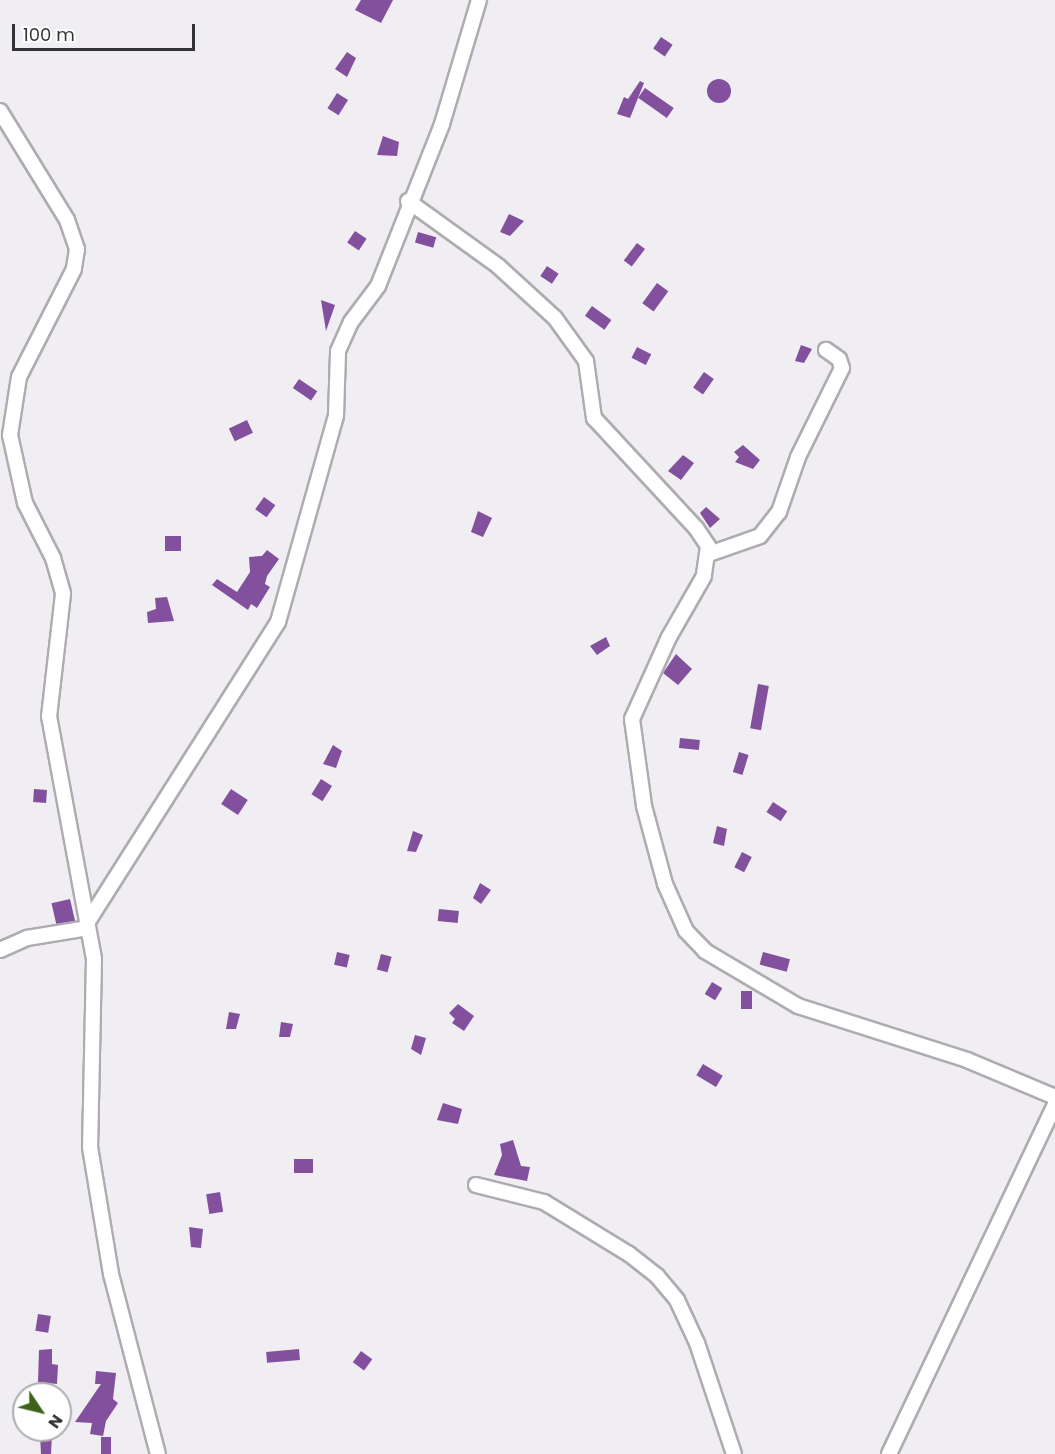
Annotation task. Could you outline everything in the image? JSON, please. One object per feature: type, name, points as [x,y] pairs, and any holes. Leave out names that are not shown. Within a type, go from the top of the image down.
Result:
[{"type":"street","points":[[0,950],[27,938],[88,926],[278,622],[336,416],[339,351],[351,322],[378,286],[408,201],[452,99],[478,0]]},
{"type":"street","points":[[0,111],[67,220],[77,249],[74,269],[19,377],[10,435],[25,503],[53,558],[63,594],[49,716],[94,958],[89,1091],[95,1189],[111,1274],[158,1454]]},
{"type":"street","points":[[408,201],[498,266],[555,318],[588,364],[594,418],[696,528],[709,554],[704,576],[669,637],[632,719],[644,806],[665,884],[686,931],[705,951],[798,1006],[967,1060],[1055,1097]]},
{"type":"street","points":[[709,554],[760,537],[779,512],[803,447],[842,368],[839,359],[826,350]]},
{"type":"street","points":[[889,1454],[1055,1104]]},
{"type":"street","points":[[476,1185],[544,1202],[629,1254],[657,1276],[677,1300],[697,1342],[735,1454]]},
{"type":"building","points":[[361,0],[393,0],[381,23],[355,10]]},
{"type":"building","points":[[661,37],[673,45],[665,56],[653,49]]},
{"type":"building","points":[[347,52],[356,58],[347,77],[335,69]]},
{"type":"building","points":[[719,79],[728,82],[731,91],[728,100],[719,103],[710,100],[707,91],[710,82]]},
{"type":"building","points":[[640,81],[644,83],[630,118],[617,114],[624,97],[628,99]]},
{"type":"building","points":[[645,88],[674,108],[667,118],[638,98]]},
{"type":"building","points":[[337,93],[348,100],[338,115],[327,108]]},
{"type":"building","points":[[383,136],[399,142],[397,156],[377,155]]},
{"type":"building","points":[[509,214],[524,221],[510,236],[500,232]]},
{"type":"building","points":[[355,231],[367,239],[359,250],[347,243]]},
{"type":"building","points":[[418,232],[436,237],[433,248],[415,243]]},
{"type":"building","points":[[637,243],[645,249],[632,267],[624,261]]},
{"type":"building","points":[[547,266],[559,274],[552,284],[540,276]]},
{"type":"building","points":[[657,283],[668,291],[654,311],[642,303]]},
{"type":"building","points":[[321,300],[335,305],[326,331]]},
{"type":"building","points":[[592,306],[611,320],[604,330],[585,316]]},
{"type":"building","points":[[801,345],[812,349],[804,363],[795,361]]},
{"type":"building","points":[[637,347],[651,354],[646,365],[632,358]]},
{"type":"building","points":[[704,372],[714,379],[703,394],[693,388]]},
{"type":"building","points":[[299,379],[317,391],[311,400],[293,388]]},
{"type":"building","points":[[247,420],[253,433],[235,441],[229,428]]},
{"type":"building","points":[[743,445],[760,460],[753,469],[735,462],[739,457],[734,452]]},
{"type":"building","points":[[683,455],[694,463],[681,480],[668,471]]},
{"type":"building","points":[[264,497],[275,505],[267,517],[255,509]]},
{"type":"building","points":[[706,507],[720,519],[710,528],[700,513]]},
{"type":"building","points":[[478,511],[492,518],[483,537],[471,532]]},
{"type":"building","points":[[165,536],[181,536],[181,551],[165,551]]},
{"type":"building","points":[[267,550],[279,559],[267,576],[265,584],[270,587],[257,608],[251,604],[248,610],[212,585],[217,579],[237,592],[250,572],[249,557],[262,556]]},
{"type":"building","points":[[167,597],[174,621],[148,623],[147,612],[156,609],[155,598]]},
{"type":"building","points":[[606,637],[610,646],[597,655],[590,646]]},
{"type":"building","points":[[676,654],[692,669],[678,685],[663,673]]},
{"type":"building","points":[[758,684],[769,686],[761,730],[750,728]]},
{"type":"building","points":[[680,738],[700,740],[699,750],[679,748]]},
{"type":"building","points":[[333,745],[342,751],[336,768],[323,764]]},
{"type":"building","points":[[739,752],[749,755],[742,775],[733,772]]},
{"type":"building","points":[[321,779],[332,786],[322,801],[311,794]]},
{"type":"building","points":[[34,789],[47,790],[46,803],[33,802]]},
{"type":"building","points":[[231,789],[248,800],[238,815],[221,804]]},
{"type":"building","points":[[773,802],[787,811],[781,821],[766,812]]},
{"type":"building","points":[[717,826],[727,829],[724,846],[713,843]]},
{"type":"building","points":[[413,831],[423,835],[416,852],[407,851]]},
{"type":"building","points":[[742,852],[752,857],[744,872],[734,867]]},
{"type":"building","points":[[480,883],[491,890],[481,904],[473,898]]},
{"type":"building","points":[[70,899],[75,921],[57,926],[51,903]]},
{"type":"building","points":[[439,909],[459,911],[458,923],[438,921]]},
{"type":"building","points":[[337,952],[350,955],[347,968],[334,965]]},
{"type":"building","points":[[763,952],[790,959],[787,972],[760,965]]},
{"type":"building","points":[[381,954],[392,957],[387,972],[377,969]]},
{"type":"building","points":[[712,982],[722,988],[715,1000],[705,994]]},
{"type":"building","points":[[741,991],[752,991],[752,1009],[741,1009]]},
{"type":"building","points":[[458,1004],[474,1016],[464,1031],[452,1023],[455,1019],[449,1013]]},
{"type":"building","points":[[229,1012],[240,1014],[236,1029],[226,1029]]},
{"type":"building","points":[[281,1022],[293,1024],[290,1037],[279,1037]]},
{"type":"building","points":[[415,1035],[426,1038],[421,1055],[411,1049]]},
{"type":"building","points":[[703,1064],[723,1076],[716,1087],[696,1075]]},
{"type":"building","points":[[443,1103],[462,1109],[458,1124],[437,1120]]},
{"type":"building","points":[[513,1140],[521,1166],[530,1167],[527,1181],[494,1175],[502,1155],[500,1144]]},
{"type":"building","points":[[294,1159],[313,1159],[313,1173],[294,1173]]},
{"type":"building","points":[[220,1192],[223,1212],[209,1214],[206,1194]]},
{"type":"building","points":[[189,1227],[203,1229],[201,1248],[191,1247]]},
{"type":"building","points":[[38,1314],[51,1316],[48,1333],[35,1331]]},
{"type":"building","points":[[52,1349],[52,1364],[58,1365],[57,1382],[38,1382],[39,1350]]},
{"type":"building","points":[[299,1349],[300,1360],[267,1363],[266,1352]]},
{"type":"building","points":[[361,1351],[372,1359],[364,1371],[353,1362]]},
{"type":"building","points":[[96,1371],[116,1373],[113,1399],[118,1403],[106,1421],[103,1436],[90,1434],[92,1423],[75,1422],[101,1384],[95,1384]]},
{"type":"building","points":[[101,1437],[111,1437],[111,1454],[101,1454]]},
{"type":"building","points":[[40,1442],[52,1442],[51,1454],[41,1454]]}]
